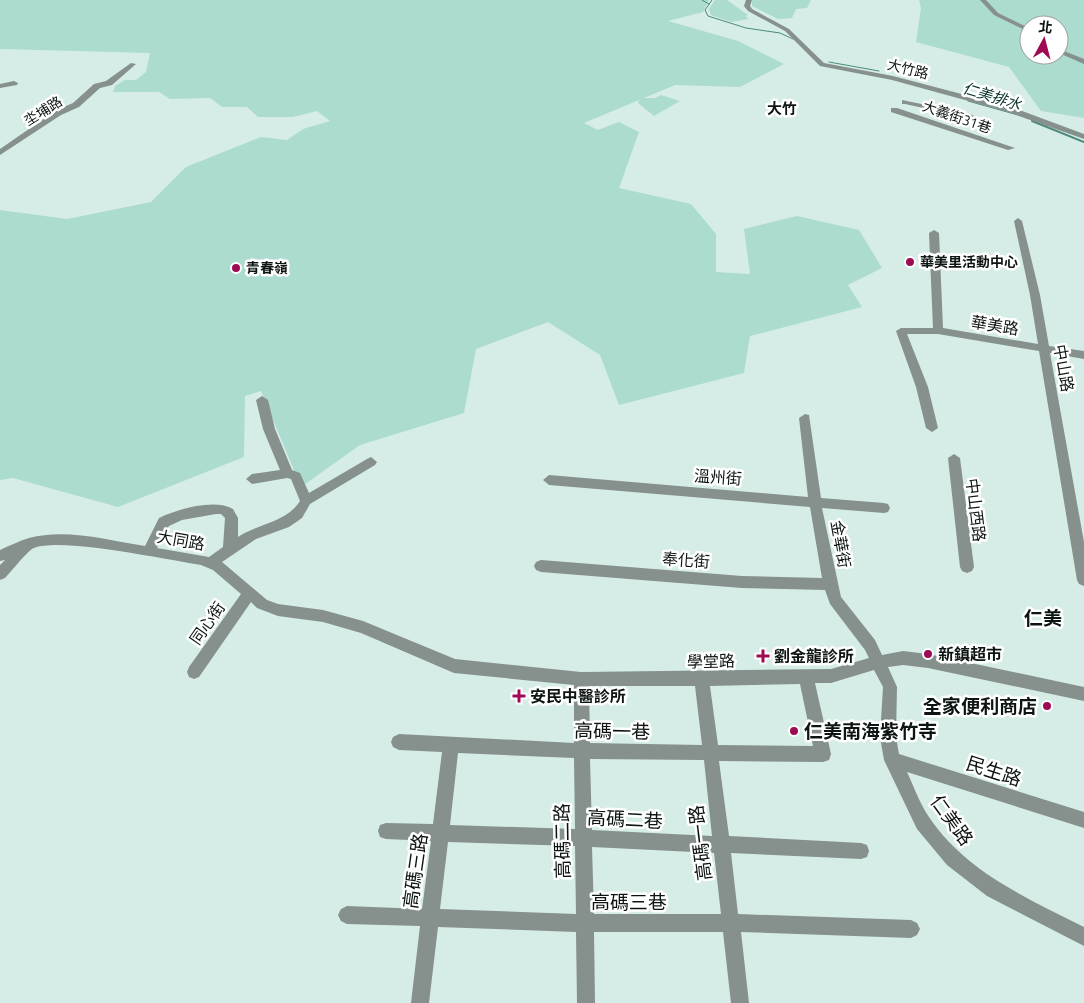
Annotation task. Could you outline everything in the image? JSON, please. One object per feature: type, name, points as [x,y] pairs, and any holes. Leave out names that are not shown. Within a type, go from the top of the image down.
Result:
[{"type":"street","name":"大竹路","points":[[749,0],[747,6],[750,10],[787,30],[822,65],[893,78],[1008,109],[1084,137]]},
{"type":"street","points":[[983,0],[996,14],[1019,25]]},
{"type":"street","points":[[1069,55],[1084,62]]},
{"type":"street","name":"坔埔路","points":[[0,154],[58,114],[76,105],[97,86],[109,83],[133,64]]},
{"type":"street","points":[[0,86],[14,83]]},
{"type":"street","points":[[905,102],[970,116]]},
{"type":"street","name":"大義街31巷","points":[[894,110],[1011,148]]},
{"type":"street","name":"中山路","points":[[1018,221],[1036,295],[1084,580]]},
{"type":"street","points":[[934,233],[938,331]]},
{"type":"street","name":"華美路","points":[[932,428],[922,387],[901,331],[938,331],[1084,355]]},
{"type":"street","points":[[262,400],[269,429],[287,473]]},
{"type":"street","name":"金華街","points":[[805,418],[815,502],[830,584],[835,600],[870,645],[879,662]]},
{"type":"street","name":"中山西路","points":[[954,458],[967,566]]},
{"type":"street","points":[[210,563],[251,535],[284,523],[298,514],[306,501],[371,462]]},
{"type":"street","points":[[252,479],[287,473],[296,476],[306,501]]},
{"type":"street","name":"溫州街","points":[[550,480],[884,508]]},
{"type":"street","points":[[148,552],[164,522],[215,507],[224,509],[230,516],[234,526],[229,549]]},
{"type":"street","name":"大同路","points":[[0,556],[30,543],[49,540],[79,542],[184,557],[210,563],[234,578],[249,594],[262,604],[278,610],[323,616],[362,626],[398,641]]},
{"type":"street","points":[[0,574],[30,543]]},
{"type":"street","name":"奉化街","points":[[540,566],[742,582],[830,584]]},
{"type":"street","name":"同心街","points":[[194,672],[249,594]]},
{"type":"street","name":"學堂路","points":[[398,641],[454,666],[581,679],[831,676],[879,662],[903,658],[928,661],[1084,694]]},
{"type":"street","name":"仁美路","points":[[879,662],[890,687],[888,737],[892,760],[923,823],[953,859],[993,890],[1084,937]]},
{"type":"street","name":"高碼一巷","points":[[399,742],[582,751],[823,754],[806,677]]},
{"type":"street","name":"高碼二路","points":[[581,679],[586,1003]]},
{"type":"street","name":"高碼一路","points":[[702,679],[740,1003]]},
{"type":"street","name":"高碼三路","points":[[420,1003],[442,832],[451,744]]},
{"type":"street","name":"民生路","points":[[892,760],[1084,820]]},
{"type":"street","name":"高碼二巷","points":[[386,831],[584,838],[862,852]]},
{"type":"street","name":"高碼三巷","points":[[347,916],[585,923],[731,924],[911,929]]},
{"type":"green space","points":[[0,0],[709,0],[703,12],[668,21],[738,41],[784,64],[740,87],[675,85],[644,98],[655,98],[661,95],[680,101],[654,116],[638,103],[639,100],[584,123],[598,130],[619,122],[639,132],[619,188],[691,204],[716,234],[716,272],[750,274],[744,229],[797,216],[859,230],[882,268],[848,285],[862,307],[750,336],[744,373],[619,405],[600,355],[548,322],[476,349],[464,413],[360,445],[301,487],[261,391],[245,396],[244,457],[118,507],[13,478],[0,480],[0,210],[67,219],[151,202],[186,167],[261,137],[287,140],[303,129],[330,121],[317,111],[293,117],[258,117],[247,107],[222,107],[210,98],[170,99],[159,92],[113,92],[115,86],[125,80],[136,80],[146,72],[150,53],[0,49]]},
{"type":"green space","points":[[715,0],[727,0],[748,15],[745,16],[749,19],[731,22],[711,15],[709,9]]},
{"type":"green space","points":[[752,0],[811,0],[807,8],[796,9],[792,18],[778,19],[752,6]]},
{"type":"green space","points":[[919,0],[1084,0],[1084,118],[1041,111],[1009,67],[916,42],[921,8]]},
{"type":"waterway","points":[[702,0],[709,4]]},
{"type":"waterway","name":"仁美排水","points":[[712,0],[705,10],[708,16],[746,28],[780,33],[793,39]]},
{"type":"waterway","name":"仁美排水","points":[[829,62],[879,71]]},
{"type":"waterway","name":"仁美排水","points":[[968,101],[1018,115]]},
{"type":"waterway","name":"仁美排水","points":[[1032,121],[1084,142]]},
{"type":"place","name":"華美里活動中心","points":[[910,262]]},
{"type":"place","name":"青春嶺","points":[[236,268]]},
{"type":"place","name":"新鎮超市","points":[[928,654]]},
{"type":"place","name":"劉金龍診所","points":[[763,656]]},
{"type":"place","name":"安民中醫診所","points":[[519,696]]},
{"type":"place","name":"全家便利商店","points":[[1047,706]]},
{"type":"place","name":"仁美南海紫竹寺","points":[[794,731]]},
{"type":"district","name":"大竹","points":[[782,108]]},
{"type":"district","name":"仁美","points":[[1043,618]]}]
